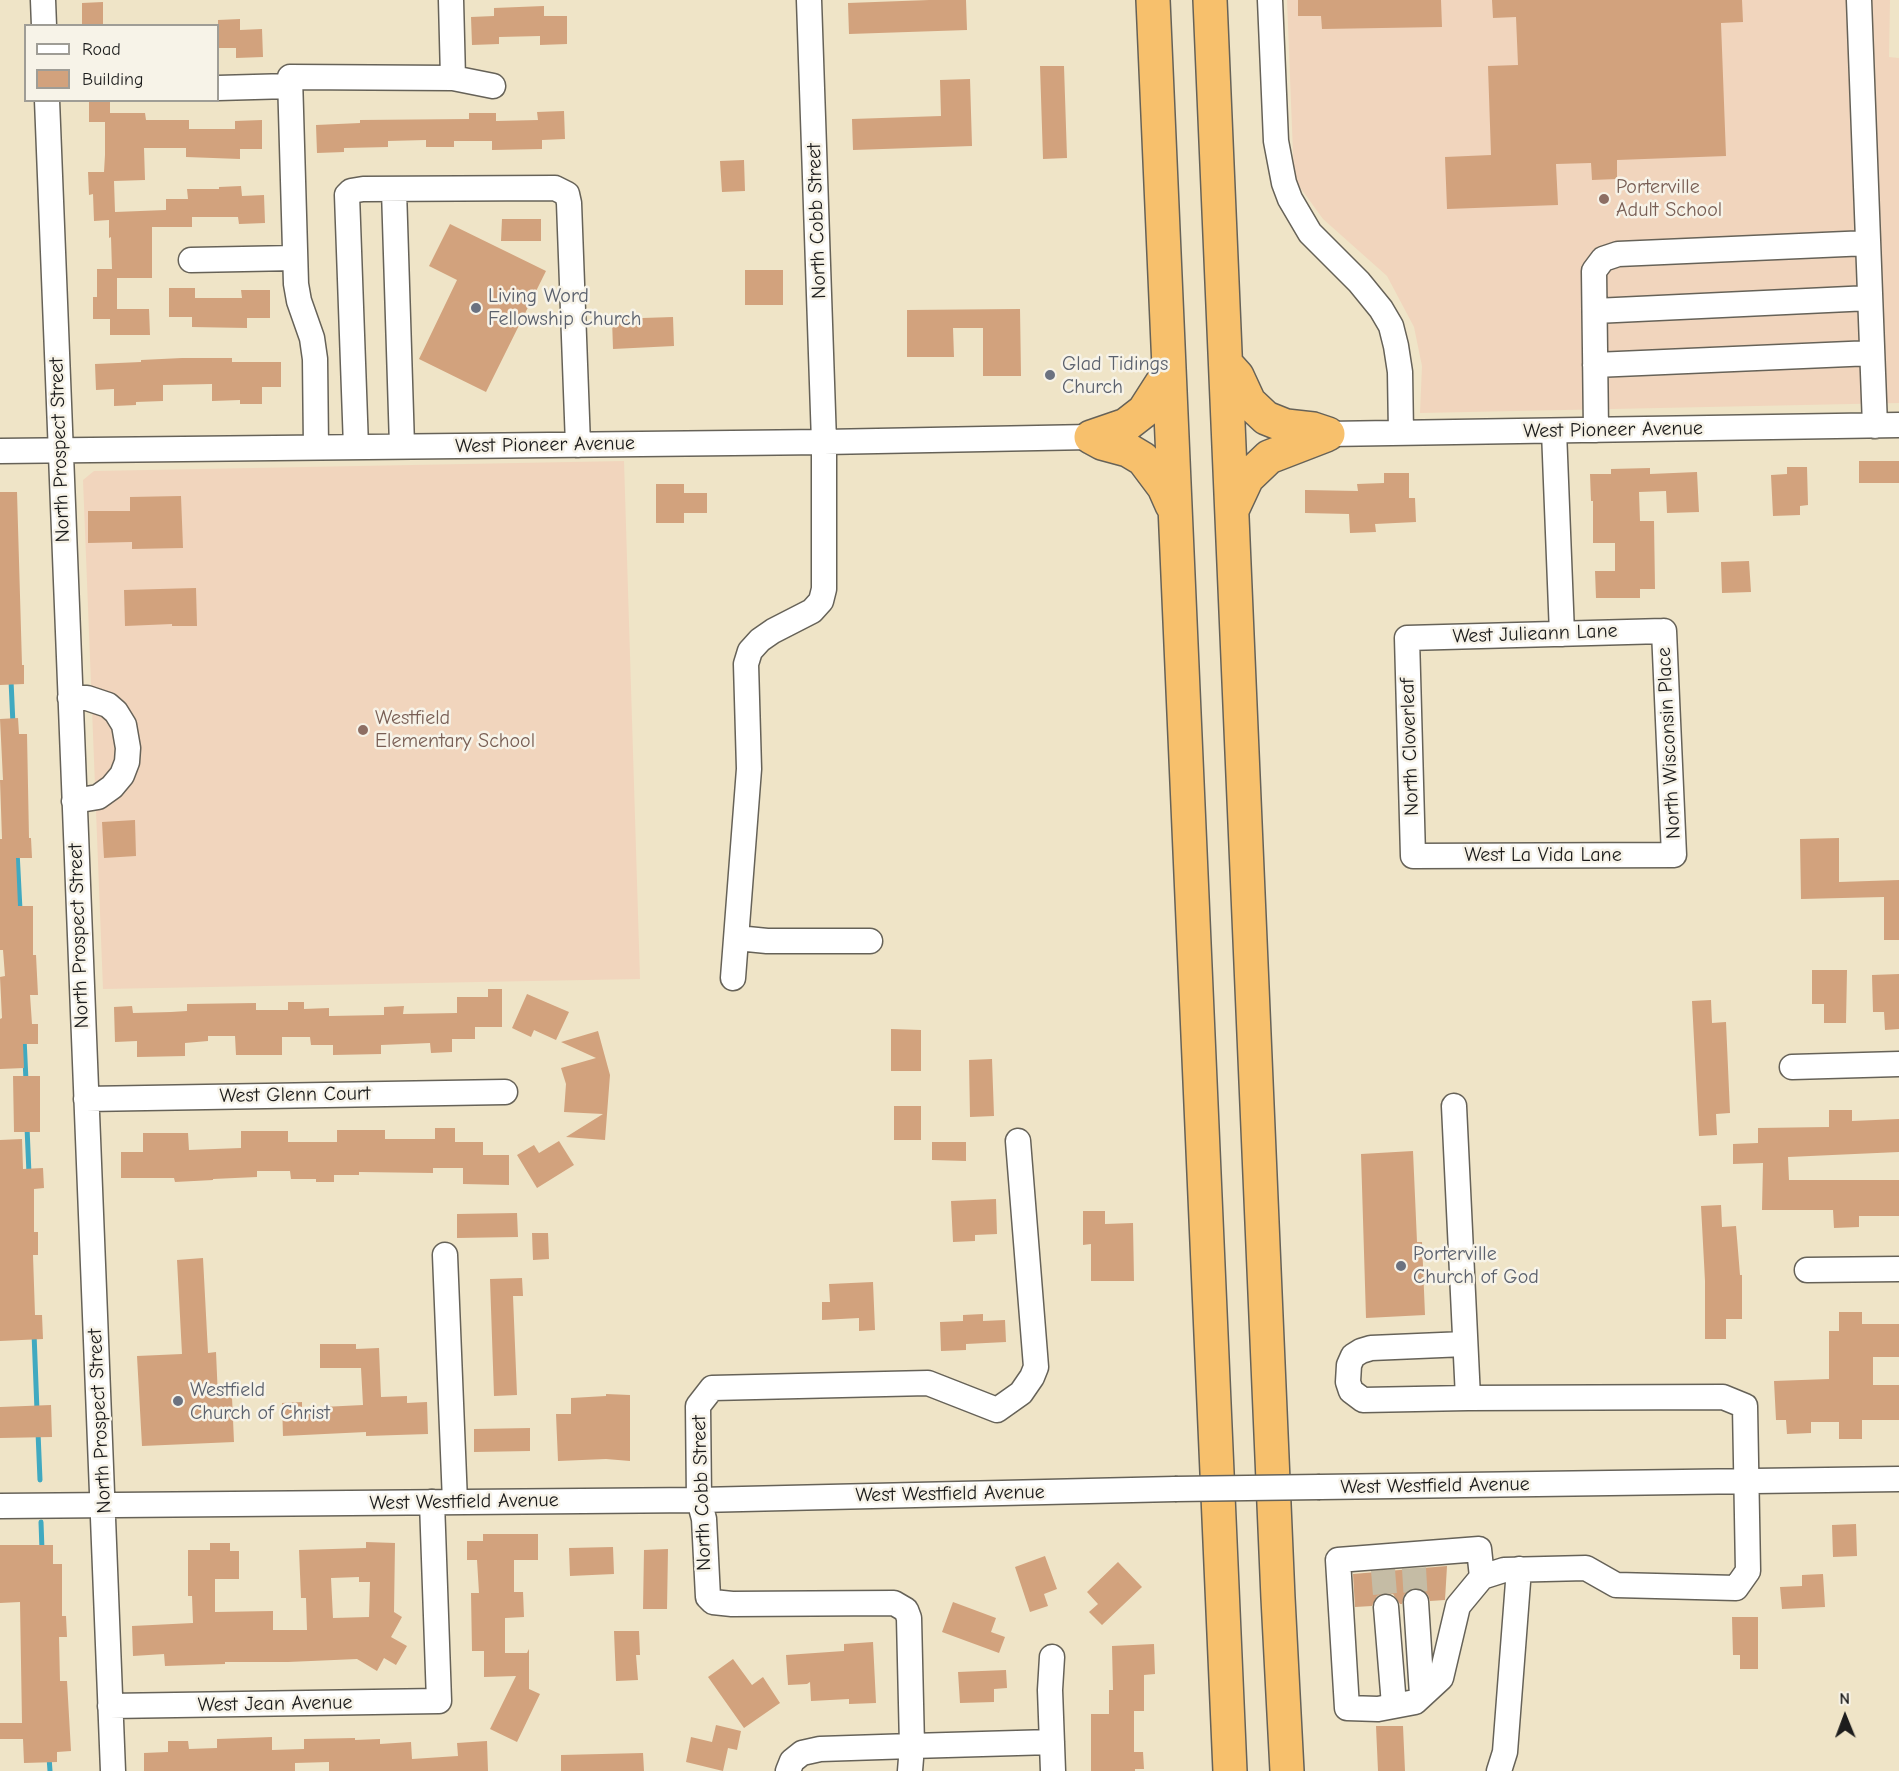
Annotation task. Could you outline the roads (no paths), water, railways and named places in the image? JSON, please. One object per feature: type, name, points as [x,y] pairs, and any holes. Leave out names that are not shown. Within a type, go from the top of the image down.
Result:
[{"type":"highway","points":[[1153,0],[1230,1771]]},
{"type":"highway","points":[[1210,0],[1287,1771]]},
{"type":"highway","points":[[1226,364],[1237,376],[1249,402],[1266,418],[1286,426],[1313,429],[1328,434]]},
{"type":"highway","points":[[1091,436],[1126,425],[1144,411],[1169,372]]},
{"type":"highway","points":[[1233,508],[1247,477],[1269,457],[1328,434]]},
{"type":"highway","points":[[1091,436],[1102,443],[1128,450],[1143,459],[1164,487],[1175,515]]},
{"type":"street","points":[[43,0],[44,24]]},
{"type":"street","points":[[451,0],[453,78]]},
{"type":"street","name":"North Cobb Street","points":[[736,938],[749,769],[746,664],[750,651],[760,640],[812,611],[821,601],[824,589],[824,442],[809,0]]},
{"type":"street","points":[[1270,0],[1276,141],[1284,183],[1290,199],[1310,233],[1359,282],[1381,309],[1390,326],[1400,372],[1401,433]]},
{"type":"street","points":[[1859,0],[1875,426]]},
{"type":"street","points":[[316,447],[315,359],[312,338],[299,302],[295,258],[290,77],[453,78],[493,86]]},
{"type":"street","points":[[219,88],[290,86]]},
{"type":"street","name":"North Prospect Street","points":[[47,102],[113,1771]]},
{"type":"street","points":[[356,447],[347,195],[351,191],[394,189],[555,188],[567,194],[578,445]]},
{"type":"street","points":[[394,189],[402,447]]},
{"type":"street","points":[[1596,430],[1594,271],[1603,259],[1618,254],[1868,243]]},
{"type":"street","points":[[191,260],[295,258]]},
{"type":"street","points":[[1595,311],[1870,298]]},
{"type":"street","points":[[1595,365],[1872,353]]},
{"type":"street","name":"West Pioneer Avenue","points":[[1328,434],[1899,425]]},
{"type":"street","points":[[1554,430],[1562,634]]},
{"type":"street","name":"West Pioneer Avenue","points":[[0,451],[824,442],[1091,436]]},
{"type":"street","name":"West Julieann Lane","points":[[1407,638],[1664,631]]},
{"type":"street","name":"North Wisconsin Place","points":[[1664,631],[1674,855]]},
{"type":"street","name":"North Cloverleaf","points":[[1407,638],[1413,856]]},
{"type":"street","points":[[70,698],[87,698],[108,705],[116,712],[124,725],[128,748],[127,762],[122,775],[112,787],[98,797],[74,801]]},
{"type":"street","name":"West La Vida Lane","points":[[1413,856],[1674,855]]},
{"type":"street","points":[[733,978],[736,938],[767,941],[870,941]]},
{"type":"street","points":[[1792,1067],[1899,1064]]},
{"type":"street","name":"West Glenn Court","points":[[86,1099],[505,1092]]},
{"type":"street","points":[[1454,1106],[1468,1398]]},
{"type":"street","name":"North Cobb Street","points":[[912,1746],[909,1618],[906,1610],[900,1606],[885,1603],[732,1604],[713,1602],[708,1597],[704,1519],[699,1500],[698,1406],[712,1388],[928,1383],[997,1410],[1021,1393],[1036,1367],[1018,1141]]},
{"type":"street","points":[[443,1502],[445,1255]]},
{"type":"street","points":[[1807,1270],[1899,1269]]},
{"type":"street","points":[[1465,1344],[1371,1348],[1361,1351],[1353,1356],[1349,1365],[1348,1382],[1352,1391],[1363,1400],[1723,1397],[1745,1406],[1748,1571],[1736,1588],[1616,1585],[1586,1568],[1504,1570],[1482,1577],[1458,1606],[1441,1678],[1415,1702],[1378,1709],[1347,1708],[1338,1560],[1383,1563],[1413,1561],[1479,1549],[1482,1577]]},
{"type":"street","name":"West Westfield Avenue","points":[[0,1506],[699,1500],[1175,1489],[1899,1479]]},
{"type":"street","name":"West Jean Avenue","points":[[110,1706],[439,1701],[443,1502]]},
{"type":"street","points":[[1499,1771],[1505,1752],[1519,1569]]},
{"type":"street","points":[[1416,1602],[1422,1695]]},
{"type":"street","points":[[1386,1607],[1394,1705]]},
{"type":"street","points":[[1052,1657],[1050,1690],[1053,1771]]},
{"type":"street","points":[[789,1771],[792,1761],[802,1753],[820,1749],[1052,1742]]},
{"type":"street","points":[[910,1771],[912,1746]]},
{"type":"waterway","points":[[11,680],[13,725]]},
{"type":"waterway","points":[[17,851],[20,910]]},
{"type":"waterway","points":[[24,1037],[26,1081]]},
{"type":"waterway","points":[[27,1127],[29,1174]]},
{"type":"waterway","points":[[34,1333],[37,1411]]},
{"type":"waterway","points":[[38,1432],[40,1480]]},
{"type":"waterway","points":[[41,1522],[42,1550]]},
{"type":"waterway","points":[[49,1757],[50,1771]]},
{"type":"tunnel","points":[[1414,1568],[1416,1602]]},
{"type":"tunnel","points":[[1383,1570],[1386,1607]]},
{"type":"place","name":"Porterville Adult School","points":[[1604,199]]},
{"type":"place","name":"Living Word Fellowship Church","points":[[476,308]]},
{"type":"place","name":"Glad Tidings Church","points":[[1050,375]]},
{"type":"place","name":"Westfield Elementary School","points":[[363,730]]},
{"type":"place","name":"Porterville Church of God","points":[[1401,1266]]},
{"type":"place","name":"Westfield Church of Christ","points":[[178,1401]]}]
